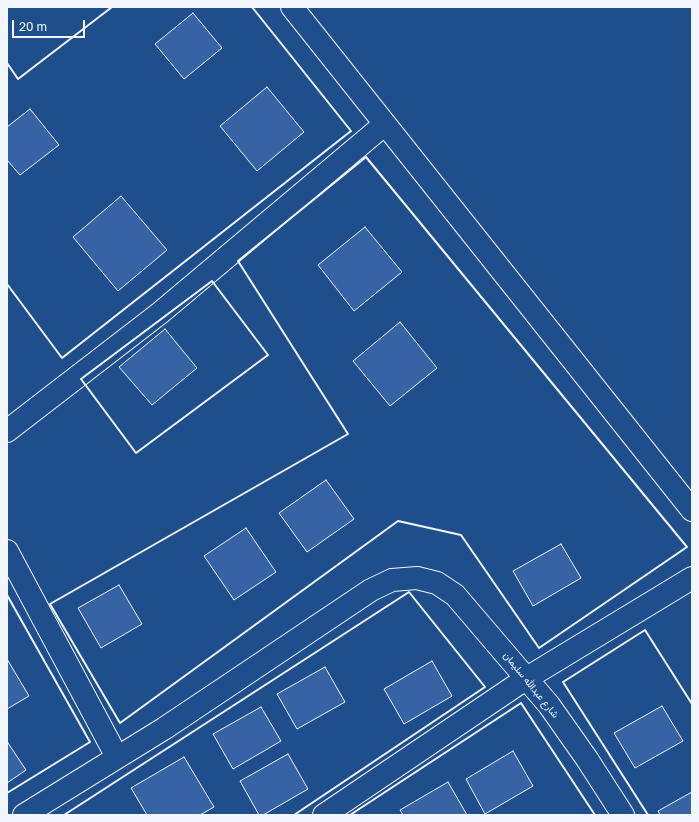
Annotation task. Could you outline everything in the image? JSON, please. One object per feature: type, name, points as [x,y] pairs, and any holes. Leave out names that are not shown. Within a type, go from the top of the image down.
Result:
[{"type":"street","points":[[292,7],[692,510]]},
{"type":"street","points":[[7,431],[160,313],[385,124]]},
{"type":"street","points":[[7,551],[117,757]]},
{"type":"street","name":"شارع عبدالله سليمان","points":[[24,815],[165,728],[371,590],[392,580],[417,578],[437,583],[455,595],[527,678],[568,731],[623,815]]},
{"type":"street","points":[[324,815],[527,678],[692,578]]},
{"type":"building","points":[[193,13],[222,48],[184,79],[155,44]]},
{"type":"building","points":[[267,87],[304,132],[257,171],[220,126]]},
{"type":"building","points":[[30,109],[59,145],[20,175],[7,160],[7,127]]},
{"type":"building","points":[[121,196],[167,250],[118,291],[73,237]]},
{"type":"building","points":[[365,227],[402,272],[354,311],[318,265]]},
{"type":"building","points":[[400,322],[437,368],[390,406],[353,361]]},
{"type":"building","points":[[165,329],[197,368],[152,405],[119,367]]},
{"type":"building","points":[[326,480],[354,519],[307,552],[279,513]]},
{"type":"building","points":[[246,528],[276,572],[234,600],[204,556]]},
{"type":"building","points":[[561,544],[581,578],[533,606],[513,571]]},
{"type":"building","points":[[119,585],[142,624],[101,648],[78,608]]},
{"type":"building","points":[[7,659],[29,696],[7,709]]},
{"type":"building","points":[[432,661],[452,696],[404,724],[384,689]]},
{"type":"building","points":[[325,667],[345,702],[297,729],[277,694]]},
{"type":"building","points":[[662,706],[683,741],[635,768],[614,733]]},
{"type":"building","points":[[261,707],[281,741],[233,769],[213,734]]},
{"type":"building","points":[[8,743],[26,770],[7,783],[7,744]]},
{"type":"building","points":[[513,751],[533,786],[485,814],[466,779]]},
{"type":"building","points":[[288,754],[308,789],[263,815],[259,815],[240,781]]},
{"type":"building","points":[[184,757],[214,807],[200,815],[147,815],[131,788]]},
{"type":"building","points":[[448,782],[467,815],[403,815],[400,810]]},
{"type":"building","points":[[692,792],[692,815],[660,815],[658,811]]},
{"type":"wall","points":[[7,63],[18,79],[112,7]]},
{"type":"wall","points":[[7,284],[62,358],[351,131],[252,7]]},
{"type":"wall","points":[[366,157],[687,547],[539,648],[461,535],[398,521],[120,723],[50,604],[348,434],[238,261],[366,157]]},
{"type":"wall","points":[[212,281],[268,355],[136,453],[81,379],[212,281]]},
{"type":"wall","points":[[64,815],[409,592],[485,687],[294,815]]},
{"type":"wall","points":[[7,595],[90,742],[7,793]]},
{"type":"wall","points":[[648,815],[563,682],[645,630],[692,704]]},
{"type":"wall","points":[[350,815],[521,703],[595,815]]}]
